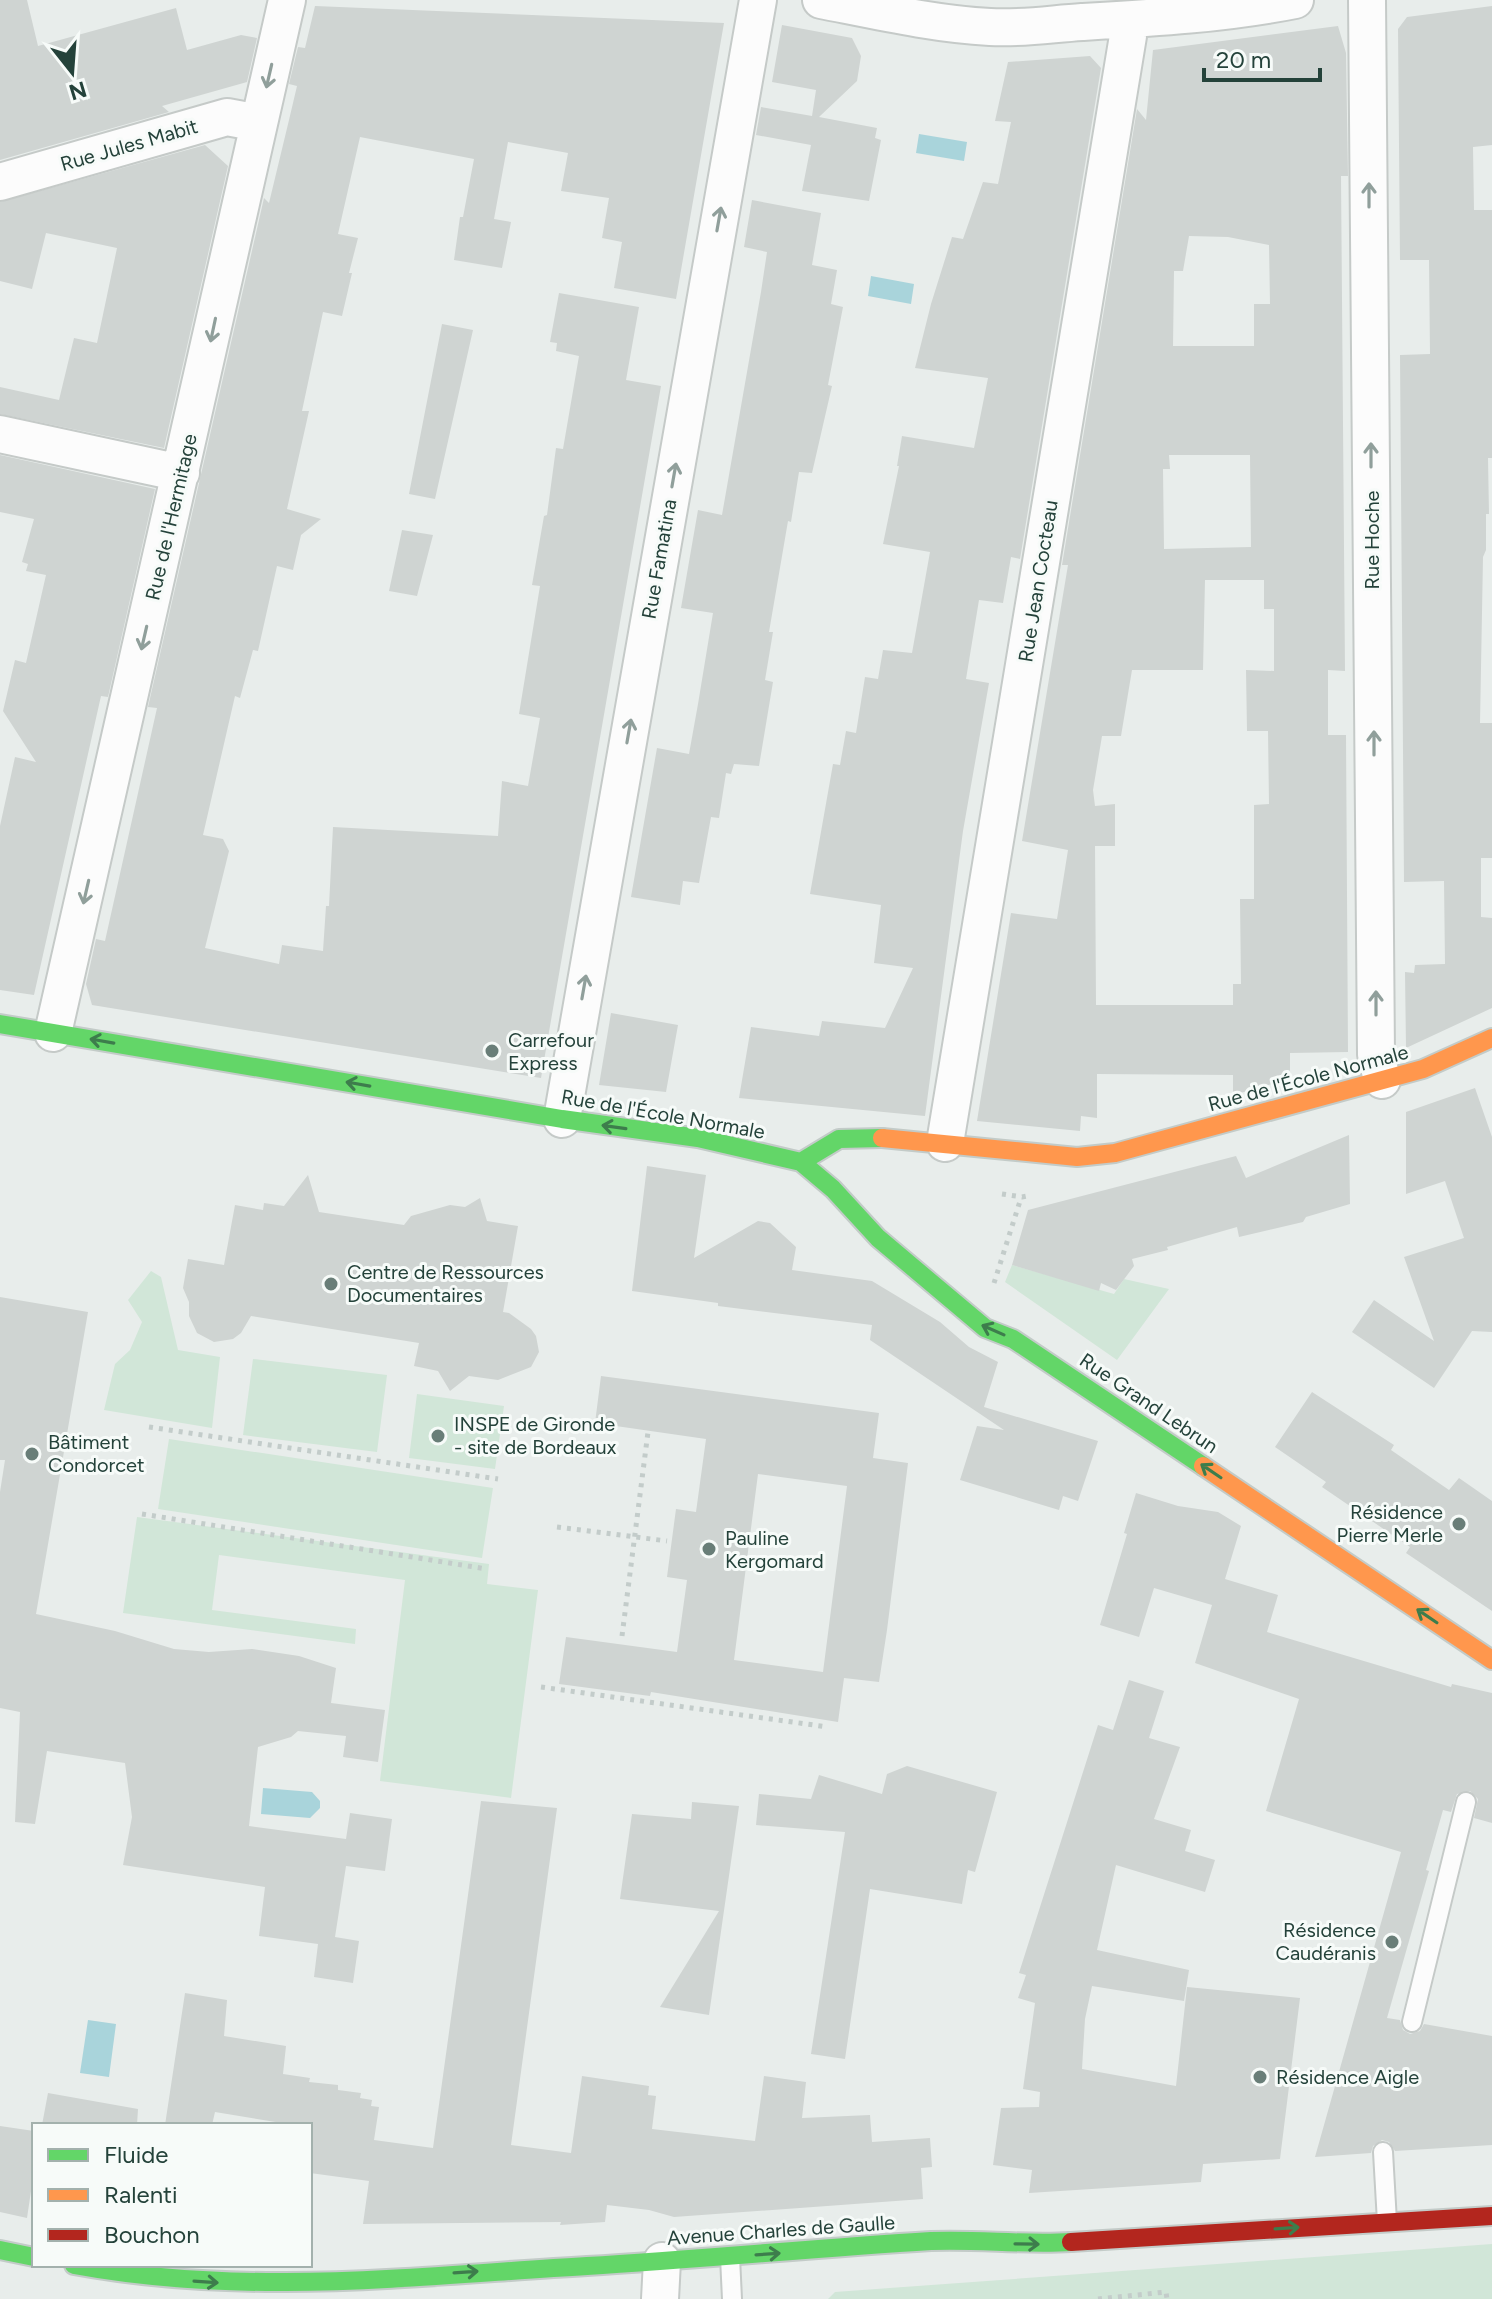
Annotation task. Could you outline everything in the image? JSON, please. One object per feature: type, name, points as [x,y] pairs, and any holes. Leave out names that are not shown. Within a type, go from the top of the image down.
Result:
[{"type":"main road","name":"Rue de l'École Normale","points":[[0,1024],[562,1119],[698,1138],[801,1162],[839,1139],[890,1138],[1077,1157],[1115,1153],[1423,1069],[1492,1038]]},
{"type":"main road","name":"Rue Grand Lebrun","points":[[801,1162],[833,1189],[878,1238],[985,1328],[1013,1339],[1492,1660]]},
{"type":"main road","name":"Avenue Charles de Gaulle","points":[[87,2267],[163,2279],[279,2284],[730,2257],[935,2241],[1040,2244],[1492,2216]]},
{"type":"street","name":"Rue de l'Hermitage","points":[[53,1033],[287,0]]},
{"type":"street","name":"Rue Famatina","points":[[562,1119],[758,0]]},
{"type":"street","points":[[821,0],[910,17],[1022,28],[1156,19],[1295,0]]},
{"type":"street","name":"Rue Hoche","points":[[1367,0],[1376,1054],[1382,1080]]},
{"type":"street","name":"Rue Jean Cocteau","points":[[945,1143],[1128,36],[1127,20]]},
{"type":"street","name":"Rue Jules Mabit","points":[[0,182],[227,117],[259,123]]},
{"type":"street","points":[[0,434],[181,473]]},
{"type":"street","points":[[660,2299],[662,2261]]},
{"type":"lane","points":[[1412,2022],[1466,1802]]},
{"type":"lane","points":[[1383,2152],[1387,2222]]},
{"type":"lane","points":[[730,2257],[732,2299]]},
{"type":"path","points":[[992,1288],[1022,1197]]},
{"type":"path","points":[[149,1427],[498,1479]]},
{"type":"path","points":[[622,1636],[648,1432]]},
{"type":"path","points":[[142,1514],[487,1569]]},
{"type":"path","points":[[557,1527],[667,1541]]},
{"type":"path","points":[[541,1687],[784,1717],[828,1727]]},
{"type":"path","points":[[1098,2299],[1166,2292],[1167,2299]]},
{"type":"green space","points":[[1012,1265],[1114,1294],[1124,1279],[1169,1289],[1117,1360],[1005,1282]]},
{"type":"green space","points":[[151,1271],[161,1277],[178,1350],[220,1357],[212,1428],[104,1410],[115,1364],[130,1350],[142,1322],[128,1300]]},
{"type":"green space","points":[[253,1359],[387,1375],[377,1452],[243,1435]]},
{"type":"green space","points":[[417,1394],[504,1406],[495,1469],[409,1458]]},
{"type":"green space","points":[[169,1439],[493,1488],[482,1558],[158,1509]]},
{"type":"green space","points":[[137,1517],[489,1564],[487,1584],[538,1590],[511,1798],[380,1781],[405,1580],[219,1555],[212,1610],[356,1629],[355,1644],[123,1613]]},
{"type":"green space","points":[[1492,2244],[1492,2299],[828,2299],[835,2292]]},
{"type":"water","points":[[919,134],[967,142],[964,161],[916,153]]},
{"type":"water","points":[[871,276],[914,284],[911,304],[868,296]]},
{"type":"water","points":[[263,1788],[312,1792],[320,1801],[320,1808],[310,1818],[261,1814]]},
{"type":"water","points":[[88,2020],[116,2024],[109,2077],[80,2073]]},
{"type":"building","points":[[0,0],[27,0],[38,46],[176,8],[187,50],[241,35],[257,38],[247,82],[162,106],[169,112],[0,160]]},
{"type":"building","points":[[315,6],[724,23],[676,299],[614,288],[622,242],[602,238],[609,198],[561,191],[568,153],[508,142],[494,219],[511,222],[502,268],[454,260],[460,217],[463,217],[474,159],[360,137],[338,234],[358,238],[349,273],[352,273],[342,316],[323,312],[302,411],[309,411],[287,509],[321,519],[301,535],[293,570],[277,566],[258,651],[253,650],[240,698],[235,696],[203,835],[223,839],[229,851],[205,948],[279,964],[282,945],[323,951],[333,827],[498,836],[502,781],[528,786],[540,718],[519,714],[540,586],[532,585],[544,516],[547,515],[556,448],[563,449],[579,356],[556,351],[557,343],[550,342],[559,293],[639,307],[626,380],[661,386],[541,1078],[92,1005],[86,984],[96,939],[105,941],[157,708],[148,707],[264,198],[269,203],[297,86],[289,84],[298,47],[305,48]]},
{"type":"building","points":[[1492,6],[1492,145],[1473,147],[1474,210],[1492,210],[1492,458],[1488,458],[1489,514],[1486,514],[1486,550],[1483,557],[1480,723],[1492,723],[1492,858],[1481,858],[1481,917],[1492,918],[1492,1008],[1406,1048],[1405,972],[1414,973],[1415,965],[1445,964],[1444,881],[1404,882],[1400,355],[1430,354],[1429,260],[1400,260],[1398,29],[1407,17]]},
{"type":"building","points":[[782,25],[852,38],[861,56],[857,81],[819,117],[877,128],[875,138],[881,140],[869,201],[802,191],[811,145],[756,135],[761,107],[812,116],[816,90],[772,82]]},
{"type":"building","points":[[1338,26],[1346,53],[1348,176],[1341,176],[1345,671],[1328,670],[1328,735],[1346,735],[1348,1052],[1290,1053],[1290,1079],[1233,1095],[1233,1075],[1097,1074],[1097,1118],[1081,1116],[1080,1131],[977,1121],[1011,913],[1057,919],[1068,850],[1022,841],[1068,565],[1062,565],[1137,109],[1146,120],[1153,50]],"holes":[[[1189,236],[1228,237],[1269,245],[1270,304],[1254,304],[1254,346],[1173,346],[1174,271],[1183,271]],[[1169,455],[1250,455],[1251,547],[1164,549],[1163,469],[1170,469]],[[1205,580],[1264,580],[1264,609],[1274,609],[1274,671],[1246,670],[1247,731],[1268,731],[1269,804],[1254,805],[1254,899],[1240,899],[1241,984],[1233,984],[1233,1005],[1096,1005],[1095,846],[1115,846],[1115,804],[1095,806],[1093,790],[1102,736],[1121,736],[1132,670],[1203,670]]]},
{"type":"building","points":[[1090,56],[1101,68],[1020,559],[1011,557],[1003,603],[979,600],[966,679],[989,683],[963,831],[925,1116],[739,1098],[751,1027],[819,1036],[822,1021],[885,1028],[913,968],[874,963],[881,905],[810,894],[833,764],[840,765],[846,731],[856,733],[865,677],[878,679],[883,650],[912,653],[930,552],[883,544],[902,436],[974,448],[988,378],[915,368],[952,237],[963,239],[983,182],[998,184],[1011,122],[995,121],[1008,62]]},
{"type":"building","points":[[205,145],[228,166],[164,448],[0,414],[0,387],[59,400],[74,338],[97,343],[117,248],[46,233],[32,289],[0,281],[0,202]]},
{"type":"building","points":[[752,200],[821,213],[812,265],[837,270],[831,304],[843,307],[828,385],[832,386],[812,473],[799,472],[791,522],[788,521],[769,632],[773,632],[765,680],[773,682],[759,766],[734,764],[731,774],[726,773],[719,818],[711,817],[699,883],[683,881],[680,905],[631,897],[657,748],[689,754],[698,704],[713,613],[681,608],[698,510],[722,515],[761,292],[767,252],[744,247]]},
{"type":"building","points":[[442,324],[473,330],[435,499],[409,494]]},
{"type":"building","points":[[0,455],[155,489],[108,697],[101,696],[34,995],[0,990],[0,826],[15,757],[36,762],[3,711],[15,660],[26,663],[46,575],[26,571],[28,564],[22,562],[34,519],[0,512]]},
{"type":"building","points":[[402,530],[433,535],[417,596],[389,591]]},
{"type":"building","points":[[611,1013],[678,1025],[666,1092],[599,1085]]},
{"type":"building","points":[[1475,1088],[1492,1137],[1492,1332],[1472,1331],[1434,1388],[1352,1332],[1374,1300],[1434,1341],[1404,1257],[1464,1238],[1445,1181],[1406,1194],[1406,1112]]},
{"type":"building","points":[[1349,1135],[1350,1204],[1306,1217],[1303,1222],[1239,1237],[1237,1227],[1132,1259],[1134,1266],[1116,1290],[1101,1283],[1099,1291],[1012,1265],[1028,1210],[1236,1156],[1246,1178]]},
{"type":"building","points":[[647,1166],[706,1175],[694,1258],[758,1221],[770,1223],[796,1247],[792,1270],[872,1281],[940,1322],[969,1347],[998,1362],[984,1407],[1098,1441],[1078,1501],[1063,1496],[1059,1510],[960,1480],[977,1426],[1004,1430],[870,1340],[872,1325],[718,1306],[718,1303],[632,1291]]},
{"type":"building","points":[[308,1175],[319,1212],[404,1225],[411,1216],[450,1205],[465,1207],[480,1198],[487,1221],[518,1226],[503,1312],[531,1329],[536,1336],[539,1352],[531,1367],[498,1380],[469,1376],[450,1391],[438,1371],[414,1366],[419,1343],[251,1316],[241,1333],[233,1339],[214,1342],[197,1333],[189,1316],[189,1302],[183,1288],[188,1259],[224,1265],[235,1205],[263,1210],[264,1203],[284,1206]]},
{"type":"building","points":[[0,1297],[88,1312],[36,1614],[115,1631],[174,1649],[209,1652],[252,1649],[299,1656],[336,1668],[331,1703],[385,1710],[378,1762],[343,1757],[346,1736],[298,1731],[291,1737],[258,1747],[249,1826],[346,1839],[350,1813],[392,1819],[385,1871],[346,1866],[335,1937],[359,1941],[353,1983],[314,1977],[318,1944],[259,1936],[265,1887],[123,1865],[132,1817],[125,1763],[47,1751],[35,1824],[15,1822],[20,1712],[0,1708],[0,1492],[5,1460],[0,1460]]},
{"type":"building","name":"Pauline Kergomard","points":[[601,1376],[879,1413],[873,1458],[908,1463],[887,1630],[879,1682],[844,1678],[838,1722],[651,1692],[650,1696],[559,1684],[566,1637],[677,1652],[687,1580],[667,1577],[676,1509],[696,1512],[706,1439],[595,1423]],"holes":[[[758,1474],[847,1486],[823,1672],[734,1660]]]},
{"type":"building","points":[[1312,1392],[1394,1445],[1391,1450],[1449,1490],[1459,1478],[1492,1501],[1492,1611],[1406,1553],[1410,1547],[1322,1487],[1326,1482],[1275,1447]]},
{"type":"building","points":[[1136,1493],[1178,1506],[1218,1512],[1241,1526],[1225,1579],[1278,1595],[1267,1632],[1451,1687],[1452,1684],[1492,1693],[1492,1823],[1474,1818],[1478,1799],[1470,1791],[1457,1794],[1451,1812],[1443,1810],[1387,2018],[1400,2020],[1403,2030],[1410,2034],[1420,2031],[1424,2024],[1492,2036],[1492,2145],[1395,2151],[1389,2142],[1382,2140],[1373,2146],[1371,2153],[1315,2157],[1401,1852],[1266,1811],[1299,1699],[1195,1663],[1212,1605],[1154,1588],[1139,1637],[1100,1625]]},
{"type":"building","points":[[1129,1680],[1164,1691],[1149,1738],[1180,1747],[1154,1819],[1191,1830],[1185,1851],[1215,1860],[1205,1892],[1116,1865],[1097,1950],[1189,1970],[1184,2001],[1092,1986],[1085,2019],[1082,2069],[1176,2086],[1187,1987],[1300,1998],[1280,2159],[1203,2164],[1201,2182],[1029,2193],[1032,2170],[993,2165],[1001,2108],[1039,2107],[1040,2092],[1023,2089],[1035,2003],[1018,1998],[1026,1975],[1019,1973],[1098,1725],[1113,1730]]},
{"type":"building","points":[[907,1766],[997,1792],[975,1872],[968,1870],[962,1904],[870,1889],[845,2059],[811,2054],[845,1832],[756,1825],[759,1794],[811,1799],[819,1775],[882,1794],[887,1774]]},
{"type":"building","points":[[481,1801],[557,1808],[511,2145],[571,2153],[582,2076],[649,2086],[648,2095],[656,2096],[652,2129],[755,2141],[764,2076],[806,2082],[802,2118],[870,2115],[872,2142],[930,2138],[932,2167],[921,2168],[923,2199],[674,2217],[649,2210],[607,2205],[605,2222],[560,2225],[561,2222],[363,2224],[369,2181],[312,2173],[312,2123],[282,2123],[215,2112],[212,2123],[165,2123],[185,1993],[227,2000],[224,2036],[286,2046],[283,2074],[310,2078],[309,2082],[338,2085],[338,2090],[361,2093],[360,2098],[372,2100],[371,2106],[379,2107],[374,2140],[433,2148]]},
{"type":"building","points":[[692,1802],[739,1806],[709,2015],[660,2007],[719,1911],[620,1899],[632,1814],[691,1819]]},
{"type":"building","points":[[48,2093],[138,2109],[137,2123],[42,2123]]},
{"type":"building","points":[[0,2126],[32,2131],[32,2184],[27,2218],[0,2212]]},
{"type":"traffic: fast","points":[[0,1024],[562,1119],[698,1138],[801,1162],[839,1139],[882,1138]]},
{"type":"traffic: fast","points":[[801,1162],[833,1189],[878,1238],[985,1328],[1013,1339],[1203,1466]]},
{"type":"traffic: fast","points":[[87,2267],[202,2280],[330,2281],[931,2241],[1071,2242]]},
{"type":"traffic: fast","points":[[0,2250],[32,2257]]},
{"type":"traffic: slow","points":[[882,1138],[1077,1157],[1115,1153],[1423,1069],[1492,1038]]},
{"type":"traffic: slow","points":[[1203,1466],[1492,1660]]},
{"type":"traffic: jam","points":[[1071,2242],[1492,2216]]},
{"type":"place","name":"Carrefour Express","points":[[492,1051]]},
{"type":"place","name":"Centre de Ressources Documentaires","points":[[331,1284]]},
{"type":"place","name":"INSPE de Gironde - site de Bordeaux","points":[[438,1436]]},
{"type":"place","name":"Bâtiment Condorcet","points":[[32,1454]]},
{"type":"place","name":"Résidence Pierre Merle","points":[[1459,1524]]},
{"type":"place","name":"Pauline Kergomard","points":[[709,1549]]},
{"type":"place","name":"Résidence Caudéranis","points":[[1392,1942]]},
{"type":"place","name":"Résidence Aigle","points":[[1260,2077]]}]
